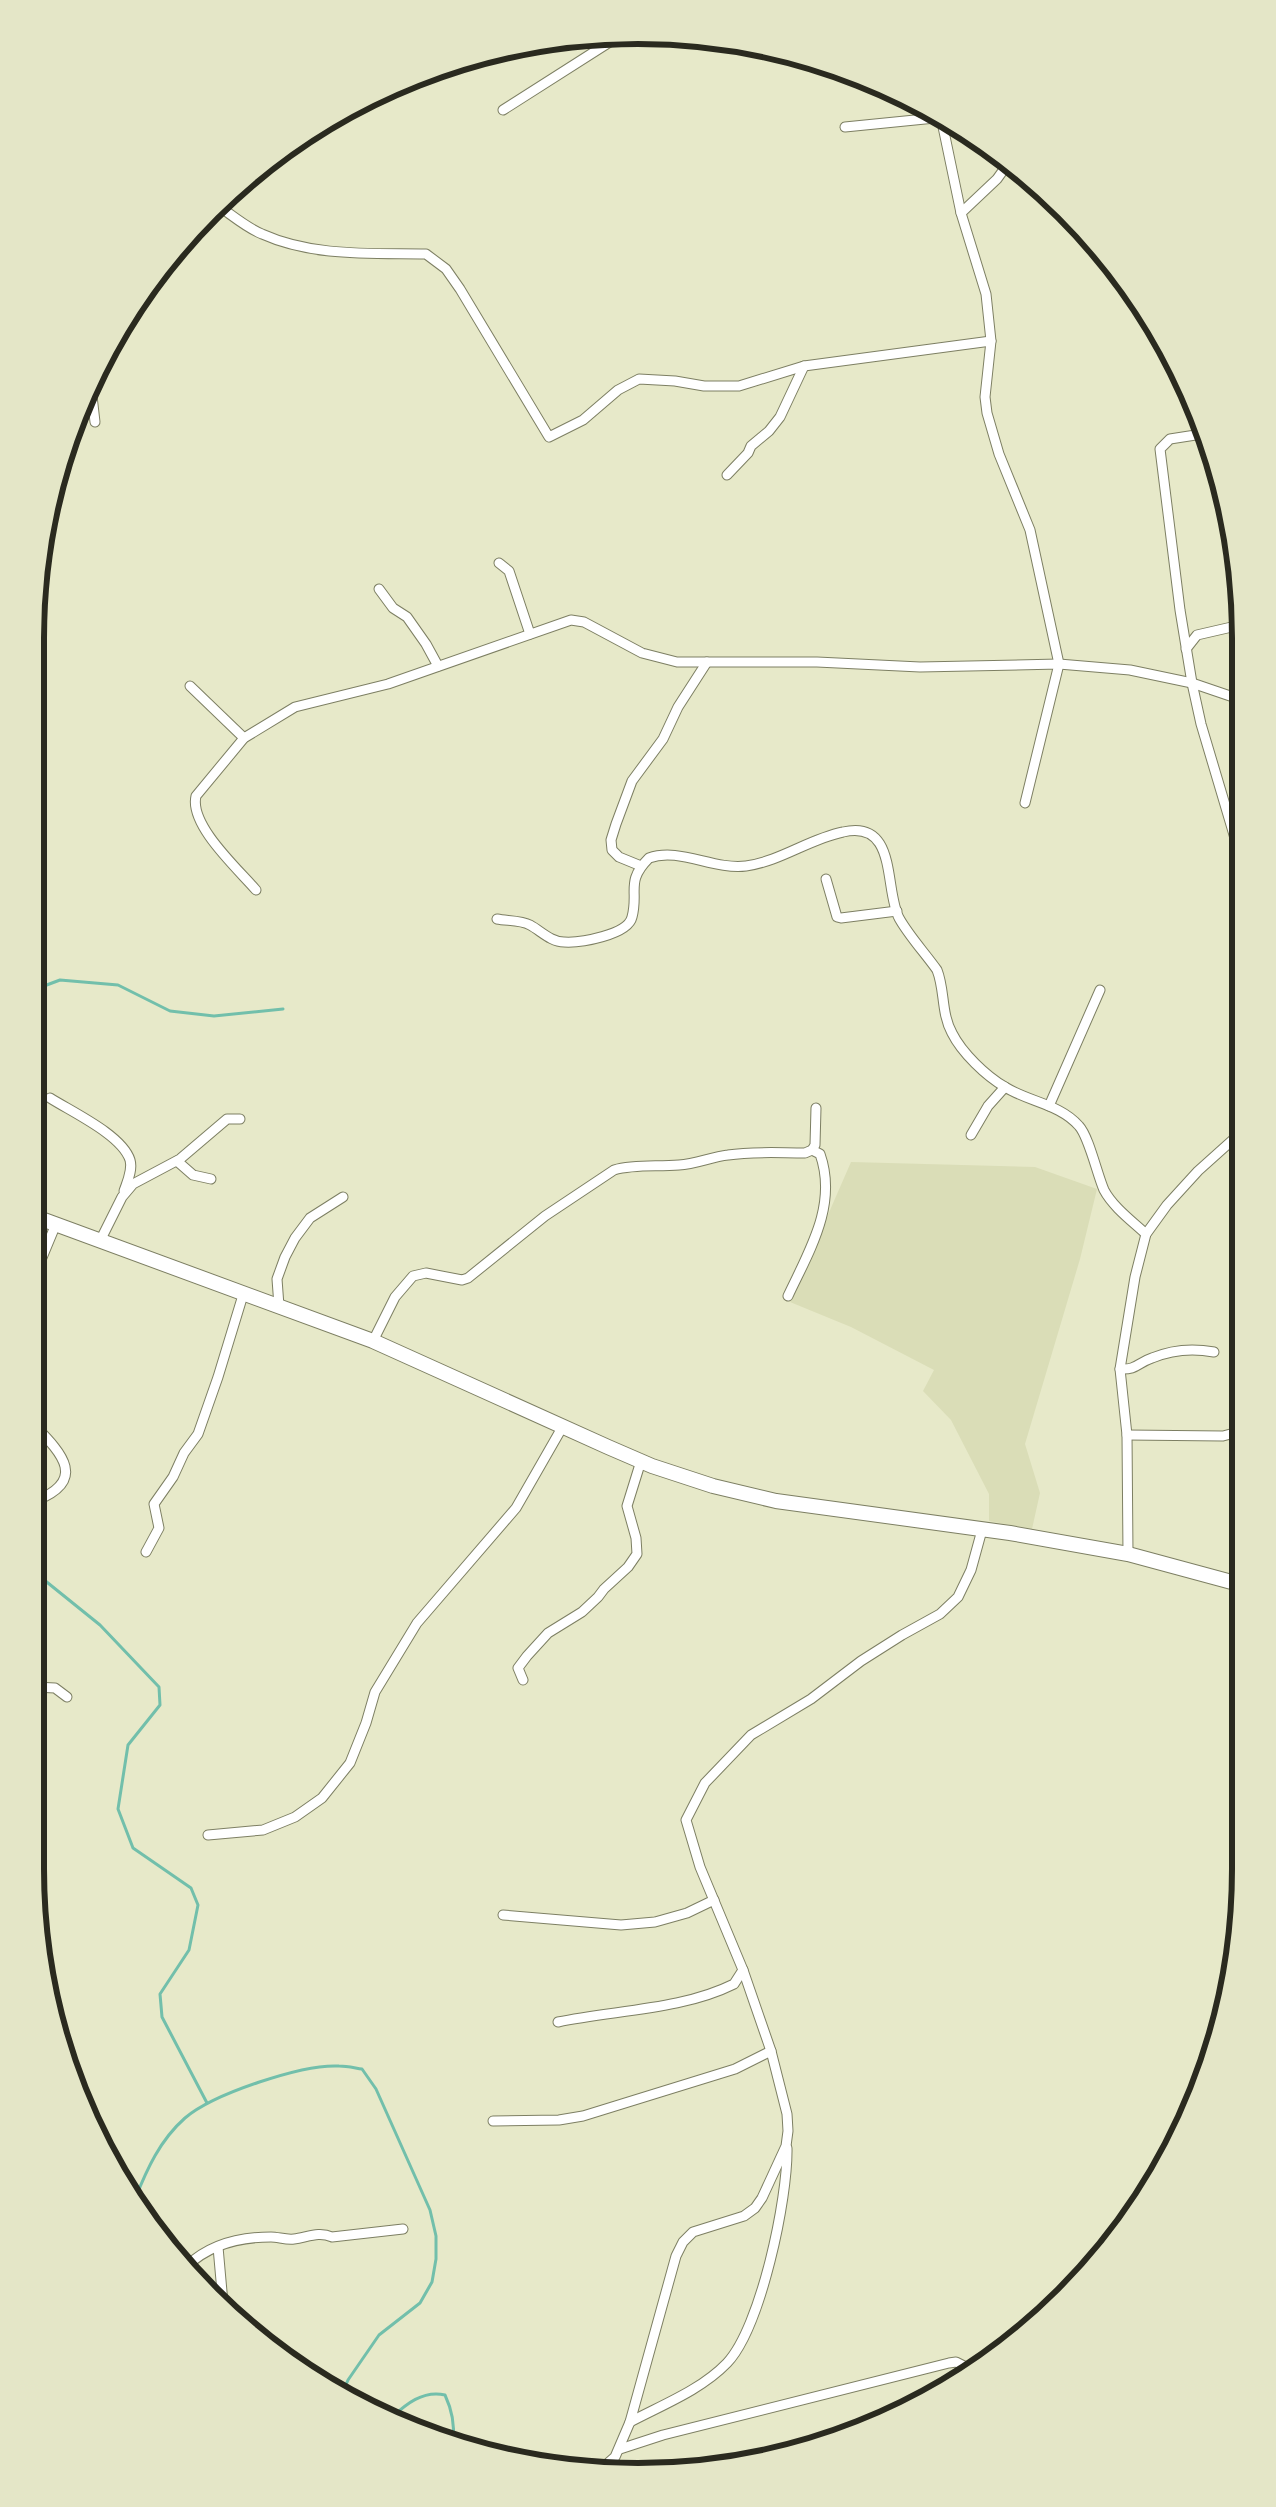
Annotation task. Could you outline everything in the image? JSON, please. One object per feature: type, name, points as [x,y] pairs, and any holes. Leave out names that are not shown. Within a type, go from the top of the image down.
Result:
[{"type":"main road","points":[[44,1219],[373,1342],[641,1461],[713,1486],[776,1500],[982,1530],[1128,1554],[1232,1582]]},
{"type":"street","points":[[503,110],[605,45]]},
{"type":"street","points":[[845,126],[927,119]]},
{"type":"street","points":[[943,128],[960,213],[983,283],[991,341],[985,397],[987,413],[999,454],[1030,530],[1059,664],[1025,803]]},
{"type":"street","points":[[960,213],[997,179],[1004,170]]},
{"type":"street","points":[[226,211],[260,234],[295,246],[326,251],[426,254],[438,261],[460,289],[549,437],[582,420],[618,390],[639,379],[674,381],[704,386],[739,386],[804,366],[991,341]]},
{"type":"street","points":[[727,475],[748,453],[751,446],[769,431],[780,417],[804,366]]},
{"type":"street","points":[[93,403],[95,422]]},
{"type":"street","points":[[1196,435],[1170,439],[1160,449],[1192,684],[1201,724],[1232,828]]},
{"type":"street","points":[[499,563],[509,571],[530,634]]},
{"type":"street","points":[[379,589],[394,608],[411,623],[426,644],[438,666]]},
{"type":"street","points":[[256,890],[208,835],[196,812],[194,802],[196,796],[244,738],[295,707],[388,684],[571,620],[584,622],[624,645],[662,660],[817,662],[920,667],[1059,664],[1130,670],[1192,684],[1232,697]]},
{"type":"street","points":[[1186,649],[1197,635],[1232,627]]},
{"type":"street","points":[[641,866],[619,857],[612,850],[611,840],[616,824],[632,782],[663,739],[678,707],[707,662]]},
{"type":"street","points":[[190,686],[244,738]]},
{"type":"street","points":[[497,919],[530,925],[547,937],[563,942],[614,934],[627,927],[632,920],[635,876],[649,858],[670,854],[710,864],[749,865],[783,855],[842,832],[859,830],[869,834],[885,853],[898,917],[937,970],[941,979],[947,1023],[953,1035],[984,1070],[1005,1087],[1068,1115],[1080,1127],[1105,1192],[1124,1214],[1146,1234]]},
{"type":"street","points":[[826,879],[837,917],[896,911]]},
{"type":"street","points":[[1049,1106],[1100,990]]},
{"type":"street","points":[[971,1134],[988,1106],[1005,1087]]},
{"type":"street","points":[[50,1098],[108,1134],[127,1154],[130,1160],[131,1172],[122,1197],[100,1241]]},
{"type":"street","points":[[373,1342],[395,1297],[413,1276],[426,1273],[462,1280],[468,1278],[545,1216],[614,1170],[625,1167],[701,1162],[725,1155],[805,1154],[812,1150],[815,1145],[816,1108]]},
{"type":"street","points":[[122,1197],[133,1184],[177,1161],[227,1119],[240,1119]]},
{"type":"street","points":[[1128,1554],[1127,1435],[1120,1369],[1134,1277],[1146,1234],[1167,1206],[1198,1171],[1232,1141]]},
{"type":"street","points":[[788,1296],[824,1216],[825,1166],[820,1154],[812,1150]]},
{"type":"street","points":[[177,1161],[193,1175],[211,1179]]},
{"type":"street","points":[[279,1306],[277,1279],[284,1257],[295,1238],[310,1218],[343,1197]]},
{"type":"street","points":[[44,1253],[56,1224]]},
{"type":"street","points":[[146,1552],[159,1528],[154,1504],[173,1478],[184,1453],[198,1434],[218,1378],[243,1295]]},
{"type":"street","points":[[1120,1369],[1133,1369],[1150,1358],[1184,1350],[1201,1349],[1214,1352]]},
{"type":"street","points":[[208,1835],[263,1830],[295,1817],[322,1798],[350,1763],[366,1723],[375,1692],[417,1623],[516,1508],[564,1426]]},
{"type":"street","points":[[44,1434],[59,1449],[66,1469],[59,1487],[52,1494],[44,1497]]},
{"type":"street","points":[[1127,1435],[1223,1436],[1232,1434]]},
{"type":"street","points":[[523,1680],[518,1668],[526,1656],[548,1633],[582,1612],[593,1602],[628,1567],[636,1554],[636,1538],[627,1506],[641,1461]]},
{"type":"street","points":[[630,2422],[695,2387],[726,2364],[738,2350],[762,2294],[783,2200],[787,2164],[787,2114],[770,2050],[743,1970],[687,1829],[686,1820],[705,1783],[751,1735],[811,1699],[886,1645],[940,1614],[958,1596],[971,1570],[982,1530]]},
{"type":"street","points":[[44,1687],[55,1688],[67,1697]]},
{"type":"street","points":[[503,1915],[621,1925],[655,1922],[686,1913],[714,1900]]},
{"type":"street","points":[[558,2022],[653,2008],[682,2001],[734,1984],[743,1970]]},
{"type":"street","points":[[493,2120],[559,2120],[583,2116],[735,2069],[770,2050]]},
{"type":"street","points":[[610,2462],[620,2449],[630,2422],[676,2256],[683,2242],[693,2232],[744,2216],[755,2208],[762,2198],[786,2146]]},
{"type":"street","points":[[192,2262],[200,2254],[218,2246],[240,2240],[270,2237],[292,2239],[323,2233],[332,2237],[402,2229]]},
{"type":"street","points":[[218,2246],[222,2293]]},
{"type":"street","points":[[620,2449],[663,2434],[949,2363],[956,2362],[964,2366]]},
{"type":"shaded area","points":[[851,1162],[1035,1167],[1097,1189],[1080,1259],[1025,1444],[1040,1493],[1032,1529],[989,1521],[989,1494],[951,1420],[923,1391],[934,1370],[851,1327],[790,1302]]},
{"type":"waterway","points":[[44,986],[60,980],[118,985],[170,1011],[214,1016],[283,1009]]},
{"type":"waterway","points":[[44,1580],[100,1625],[159,1687],[160,1705],[128,1745],[118,1809],[133,1848],[191,1888],[198,1905],[189,1950],[160,1994],[162,2017],[207,2103]]},
{"type":"waterway","points":[[139,2191],[161,2145],[168,2136],[185,2118],[216,2099],[259,2082],[303,2070],[339,2066],[362,2069],[376,2089],[430,2210],[436,2236],[436,2259],[432,2282],[420,2303],[379,2335],[345,2386]]},
{"type":"waterway","points":[[398,2412],[422,2396],[445,2395],[452,2417],[454,2434]]}]
